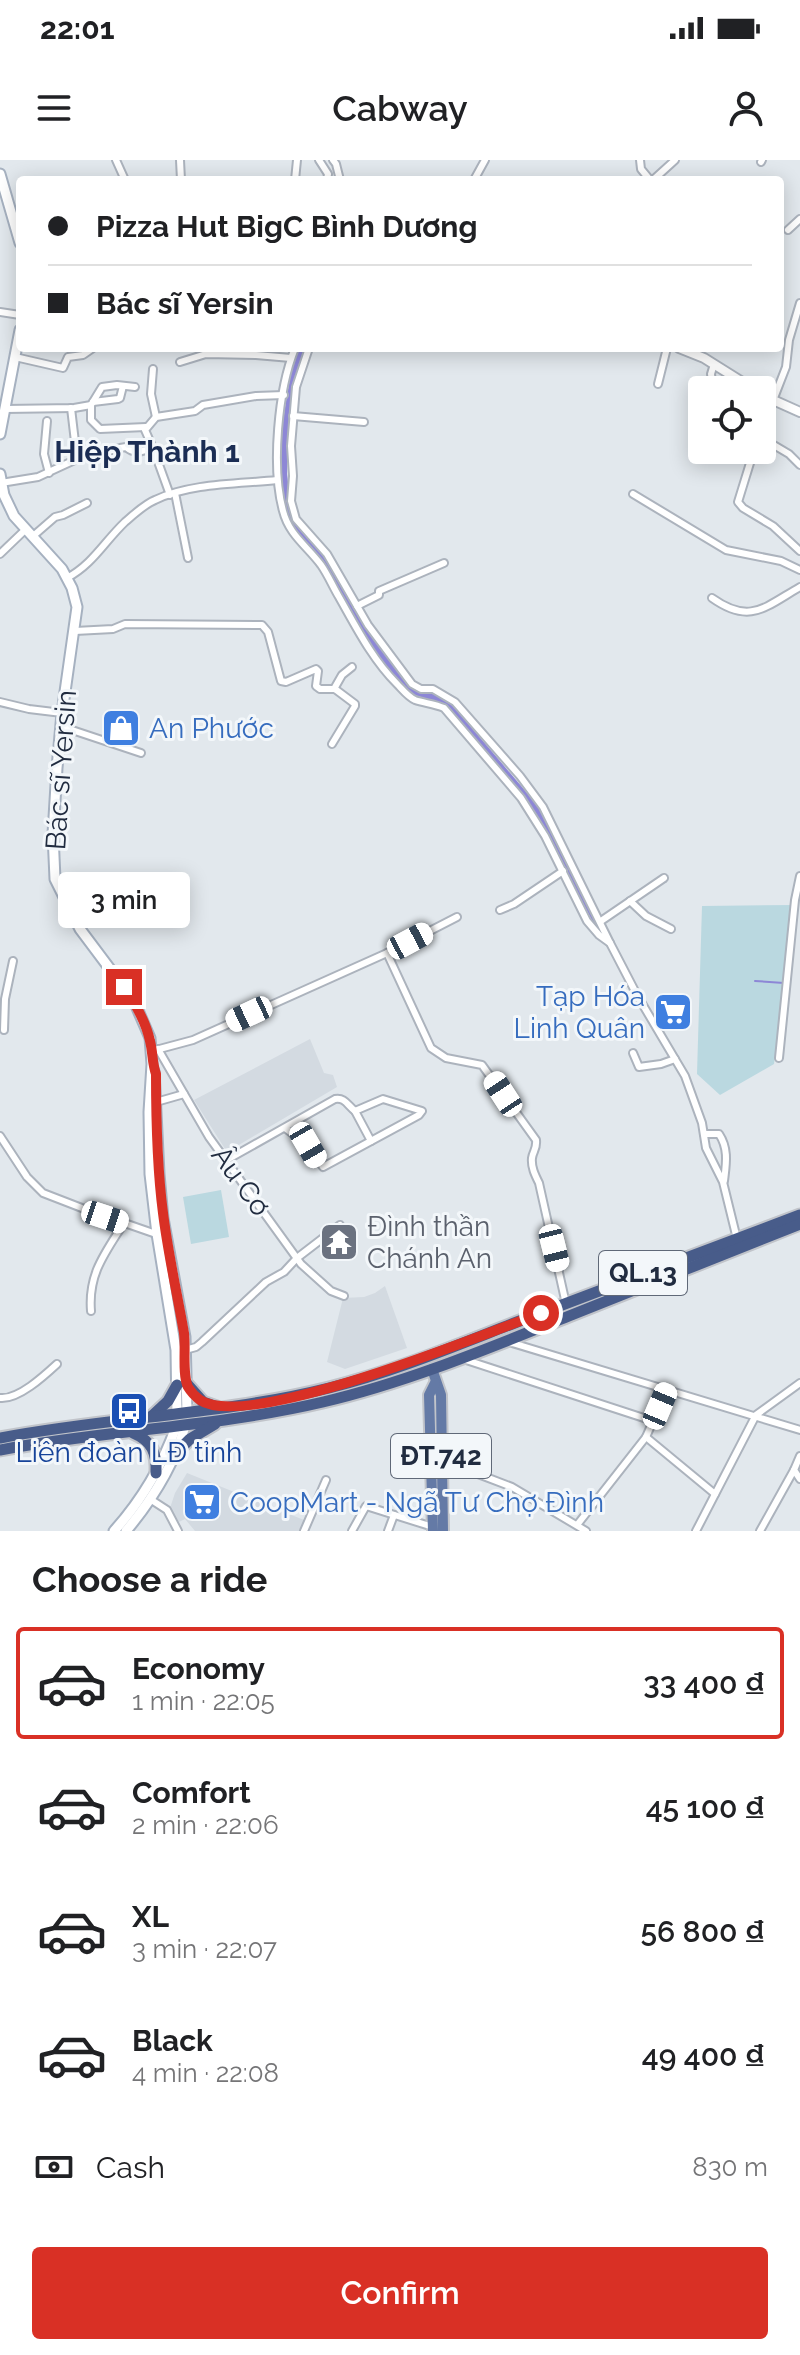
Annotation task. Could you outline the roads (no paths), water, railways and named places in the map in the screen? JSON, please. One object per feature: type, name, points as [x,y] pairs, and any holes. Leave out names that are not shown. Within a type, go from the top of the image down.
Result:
[{"type":"highway","name":"QL.13","points":[[0,1450],[90,1435],[180,1426],[331,1388],[427,1357],[435,1349],[481,1331],[488,1333],[800,1215]]},
{"type":"highway","name":"QL.13","points":[[0,1438],[91,1423],[182,1413],[226,1414],[327,1401],[432,1369],[800,1224]]},
{"type":"highway","points":[[427,1357],[432,1369]]},
{"type":"highway","points":[[150,1417],[182,1385],[203,1402],[226,1414],[190,1439],[174,1455]]},
{"type":"highway","points":[[180,1426],[182,1413]]},
{"type":"highway","points":[[128,1432],[142,1437],[152,1446],[156,1456],[156,1473]]},
{"type":"main road","points":[[0,174],[16,229]]},
{"type":"main road","points":[[0,434],[16,352]]},
{"type":"main road","name":"Bác sĩ Yersin","points":[[0,474],[6,501],[29,534],[67,578],[77,607],[60,726],[53,834],[55,879],[80,929],[134,1001],[155,1050],[150,1079],[154,1174],[170,1280],[185,1350],[182,1413]]},
{"type":"main road","name":"Bác sĩ Yersin","points":[[152,1064],[156,1074],[153,1136]]},
{"type":"main road","name":"Bác sĩ Yersin","points":[[170,1280],[182,1385]]},
{"type":"main road","name":"ĐT.742","points":[[432,1369],[441,1395],[441,1465],[436,1530]]},
{"type":"main road","name":"ĐT.742","points":[[435,1383],[429,1395],[436,1530]]},
{"type":"main road","points":[[126,1531],[150,1499],[174,1455],[180,1426]]},
{"type":"main road","points":[[114,1531],[136,1506],[180,1426]]},
{"type":"street","points":[[657,176],[675,160]]},
{"type":"street","points":[[788,230],[800,219]]},
{"type":"street","points":[[776,392],[786,367],[789,340],[800,303]]},
{"type":"street","points":[[15,357],[60,369],[65,366],[68,357],[87,352]]},
{"type":"street","points":[[293,352],[280,419],[278,477],[283,511],[290,531],[322,565],[371,652],[391,678],[415,700],[444,708],[521,798],[545,836],[587,921],[610,943]]},
{"type":"street","points":[[308,352],[296,387],[293,416],[291,501],[296,519],[327,554],[368,625],[412,684],[421,689],[433,689],[455,702],[543,807],[637,995],[685,1076],[706,1148],[723,1182],[737,1239]]},
{"type":"street","points":[[658,384],[666,352]]},
{"type":"street","points":[[688,352],[733,376]]},
{"type":"street","points":[[180,362],[206,354],[291,358]]},
{"type":"street","points":[[711,376],[714,364]]},
{"type":"street","points":[[153,369],[151,394],[156,417]]},
{"type":"street","points":[[5,409],[71,408],[120,398],[123,386]]},
{"type":"street","points":[[135,387],[102,387],[92,403],[91,420],[100,429],[146,427],[156,417],[195,411],[203,405],[284,395]]},
{"type":"street","points":[[776,401],[800,412]]},
{"type":"street","points":[[71,408],[77,459]]},
{"type":"street","points":[[293,416],[364,422]]},
{"type":"street","points":[[47,421],[44,454],[49,473]]},
{"type":"street","points":[[146,427],[146,434],[173,494],[188,558]]},
{"type":"street","points":[[776,446],[800,465]]},
{"type":"street","points":[[1,483],[38,477],[77,459],[126,447],[137,452],[153,448]]},
{"type":"street","points":[[750,464],[738,502],[773,526],[800,551]]},
{"type":"street","points":[[67,578],[89,564],[126,521],[153,500],[216,486],[292,476]]},
{"type":"street","points":[[633,494],[726,550],[781,561],[800,570]]},
{"type":"street","points":[[0,554],[55,517],[87,503]]},
{"type":"street","points":[[357,606],[379,595],[379,591],[444,563]]},
{"type":"street","points":[[712,598],[734,611],[751,613],[800,587]]},
{"type":"street","points":[[75,631],[113,629],[125,624],[262,625],[268,632],[281,681],[286,682],[316,669],[316,686],[323,690],[334,689],[355,704],[332,744]]},
{"type":"street","points":[[334,689],[342,675],[352,667]]},
{"type":"street","points":[[0,702],[62,713]]},
{"type":"street","points":[[60,726],[141,753]]},
{"type":"street","points":[[500,910],[563,871]]},
{"type":"street","points":[[779,1058],[800,876]]},
{"type":"street","points":[[601,921],[664,878]]},
{"type":"street","points":[[630,901],[646,916],[671,929]]},
{"type":"street","points":[[155,1050],[193,1040],[387,953],[457,917]]},
{"type":"street","points":[[387,953],[431,1048],[446,1058],[482,1065],[536,1140],[532,1167],[539,1183],[566,1304]]},
{"type":"street","points":[[4,1030],[3,999],[13,961]]},
{"type":"street","name":"Âu Cơ","points":[[155,1050],[225,1161],[297,1258],[331,1291],[344,1296]]},
{"type":"street","points":[[633,1053],[636,1064],[641,1067],[675,1059]]},
{"type":"street","points":[[156,1102],[184,1094]]},
{"type":"street","points":[[225,1161],[335,1099],[342,1099],[355,1111],[371,1141]]},
{"type":"street","points":[[285,1128],[308,1145],[323,1167],[422,1111],[383,1099],[355,1111]]},
{"type":"street","points":[[704,1134],[719,1134],[724,1141],[727,1160],[723,1182]]},
{"type":"street","points":[[0,1136],[27,1177],[43,1193],[162,1234]]},
{"type":"street","points":[[91,1311],[91,1283],[124,1223]]},
{"type":"street","points":[[185,1350],[205,1340],[266,1282],[284,1272],[340,1225]]},
{"type":"street","points":[[505,1341],[800,1430]]},
{"type":"street","points":[[460,1358],[653,1421]]},
{"type":"street","points":[[0,1398],[8,1399],[37,1382],[57,1364]]},
{"type":"street","points":[[696,1531],[756,1415],[800,1383]]},
{"type":"street","points":[[577,1525],[646,1437],[666,1391]]},
{"type":"street","points":[[646,1437],[715,1494]]},
{"type":"street","points":[[760,1531],[800,1456]]},
{"type":"street","points":[[441,1465],[512,1487],[586,1531]]},
{"type":"street","points":[[794,1470],[800,1479]]},
{"type":"street","points":[[304,1531],[326,1480]]},
{"type":"street","points":[[150,1499],[167,1510],[178,1531]]},
{"type":"street","points":[[352,1531],[366,1506],[436,1530]]},
{"type":"street","points":[[388,1531],[394,1515]]},
{"type":"waterway","points":[[755,981],[784,983]]},
{"type":"place","name":"An Phước","points":[[121,728]]},
{"type":"place","name":"Tạp Hóa Linh Quân","points":[[673,1012]]},
{"type":"place","name":"Đình thần Chánh An","points":[[339,1242]]},
{"type":"place","name":"Liên đoàn LĐ tỉnh","points":[[129,1411]]},
{"type":"place","name":"CoopMart - Ngã Tư Chợ Đình","points":[[202,1502]]},
{"type":"district","name":"Hiệp Thành 1","points":[[147,451]]}]
